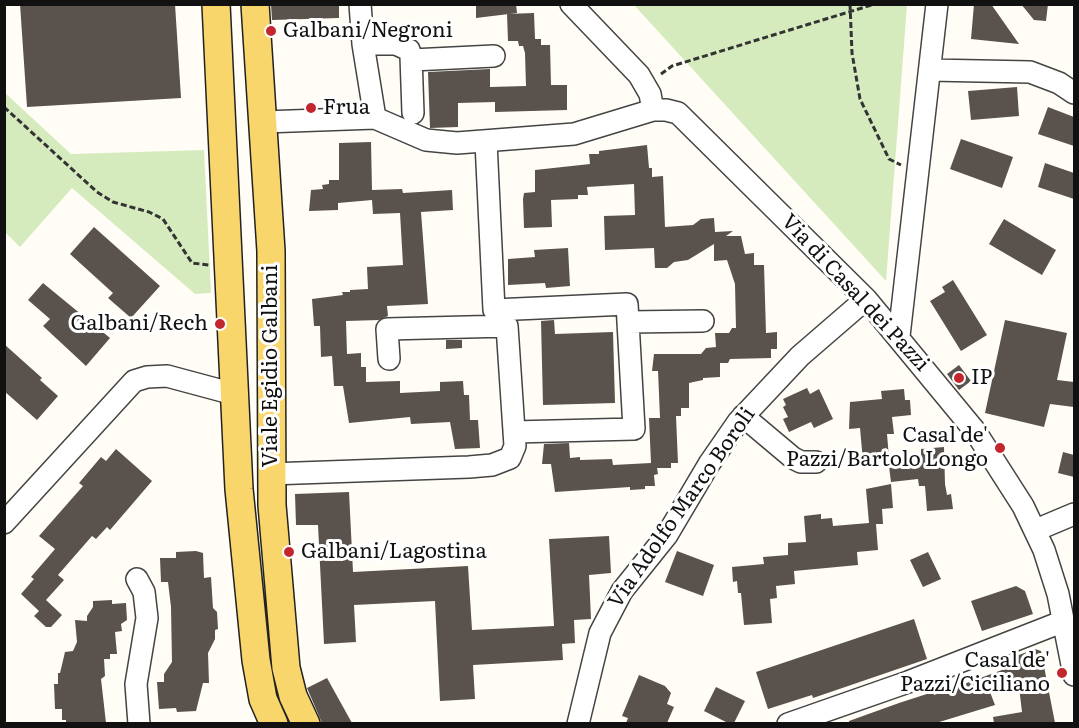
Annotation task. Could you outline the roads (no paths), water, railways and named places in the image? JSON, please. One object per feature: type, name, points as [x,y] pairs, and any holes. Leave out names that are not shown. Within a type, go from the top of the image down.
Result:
[{"type":"main road","name":"Viale Egidio Galbani","points":[[216,4],[230,265],[238,479],[254,645],[263,699],[274,723]]},
{"type":"main road","name":"Viale Egidio Galbani","points":[[255,4],[272,274],[270,474],[286,668],[293,696],[306,723]]},
{"type":"street","points":[[360,4],[363,44],[375,118]]},
{"type":"street","points":[[264,123],[375,118],[434,142],[486,142],[574,134],[653,110],[650,94],[639,75],[571,4]]},
{"type":"street","points":[[898,336],[937,4]]},
{"type":"street","points":[[363,44],[400,46],[409,50],[412,60],[413,113]]},
{"type":"street","points":[[412,60],[494,56]]},
{"type":"street","points":[[930,70],[1030,72],[1059,83],[1074,93]]},
{"type":"street","name":"Via di Casal dei Pazzi","points":[[653,110],[670,110],[684,118],[866,299],[975,432],[1018,497],[1036,530],[1053,576],[1074,675]]},
{"type":"street","points":[[270,474],[470,467],[492,465],[510,458],[515,446],[514,432],[500,318],[486,142]]},
{"type":"street","name":"Via Adolfo Marco Boroli","points":[[578,723],[595,649],[609,612],[627,584],[667,536],[709,464],[743,416],[790,365],[866,299]]},
{"type":"street","points":[[388,359],[387,329],[627,304],[634,429],[514,432]]},
{"type":"street","points":[[628,322],[703,321]]},
{"type":"street","points":[[5,521],[134,381],[147,376],[176,377],[234,394]]},
{"type":"street","points":[[743,416],[793,458],[801,462],[816,462]]},
{"type":"street","points":[[1036,530],[1074,514]]},
{"type":"street","points":[[137,579],[144,592],[147,618],[136,684],[139,723]]},
{"type":"street","points":[[788,723],[908,682],[1064,621]]},
{"type":"place","name":"Galbani/Negroni","points":[[271,31]]},
{"type":"place","name":"Frua","points":[[311,108]]},
{"type":"place","name":"Galbani/Rech","points":[[220,324]]},
{"type":"place","name":"IP","points":[[959,378]]},
{"type":"place","name":"Casal de' Pazzi/Bartolo Longo","points":[[1000,448]]},
{"type":"place","name":"Galbani/Lagostina","points":[[289,552]]},
{"type":"place","name":"Casal de' Pazzi/Ciciliano","points":[[1062,673]]}]
